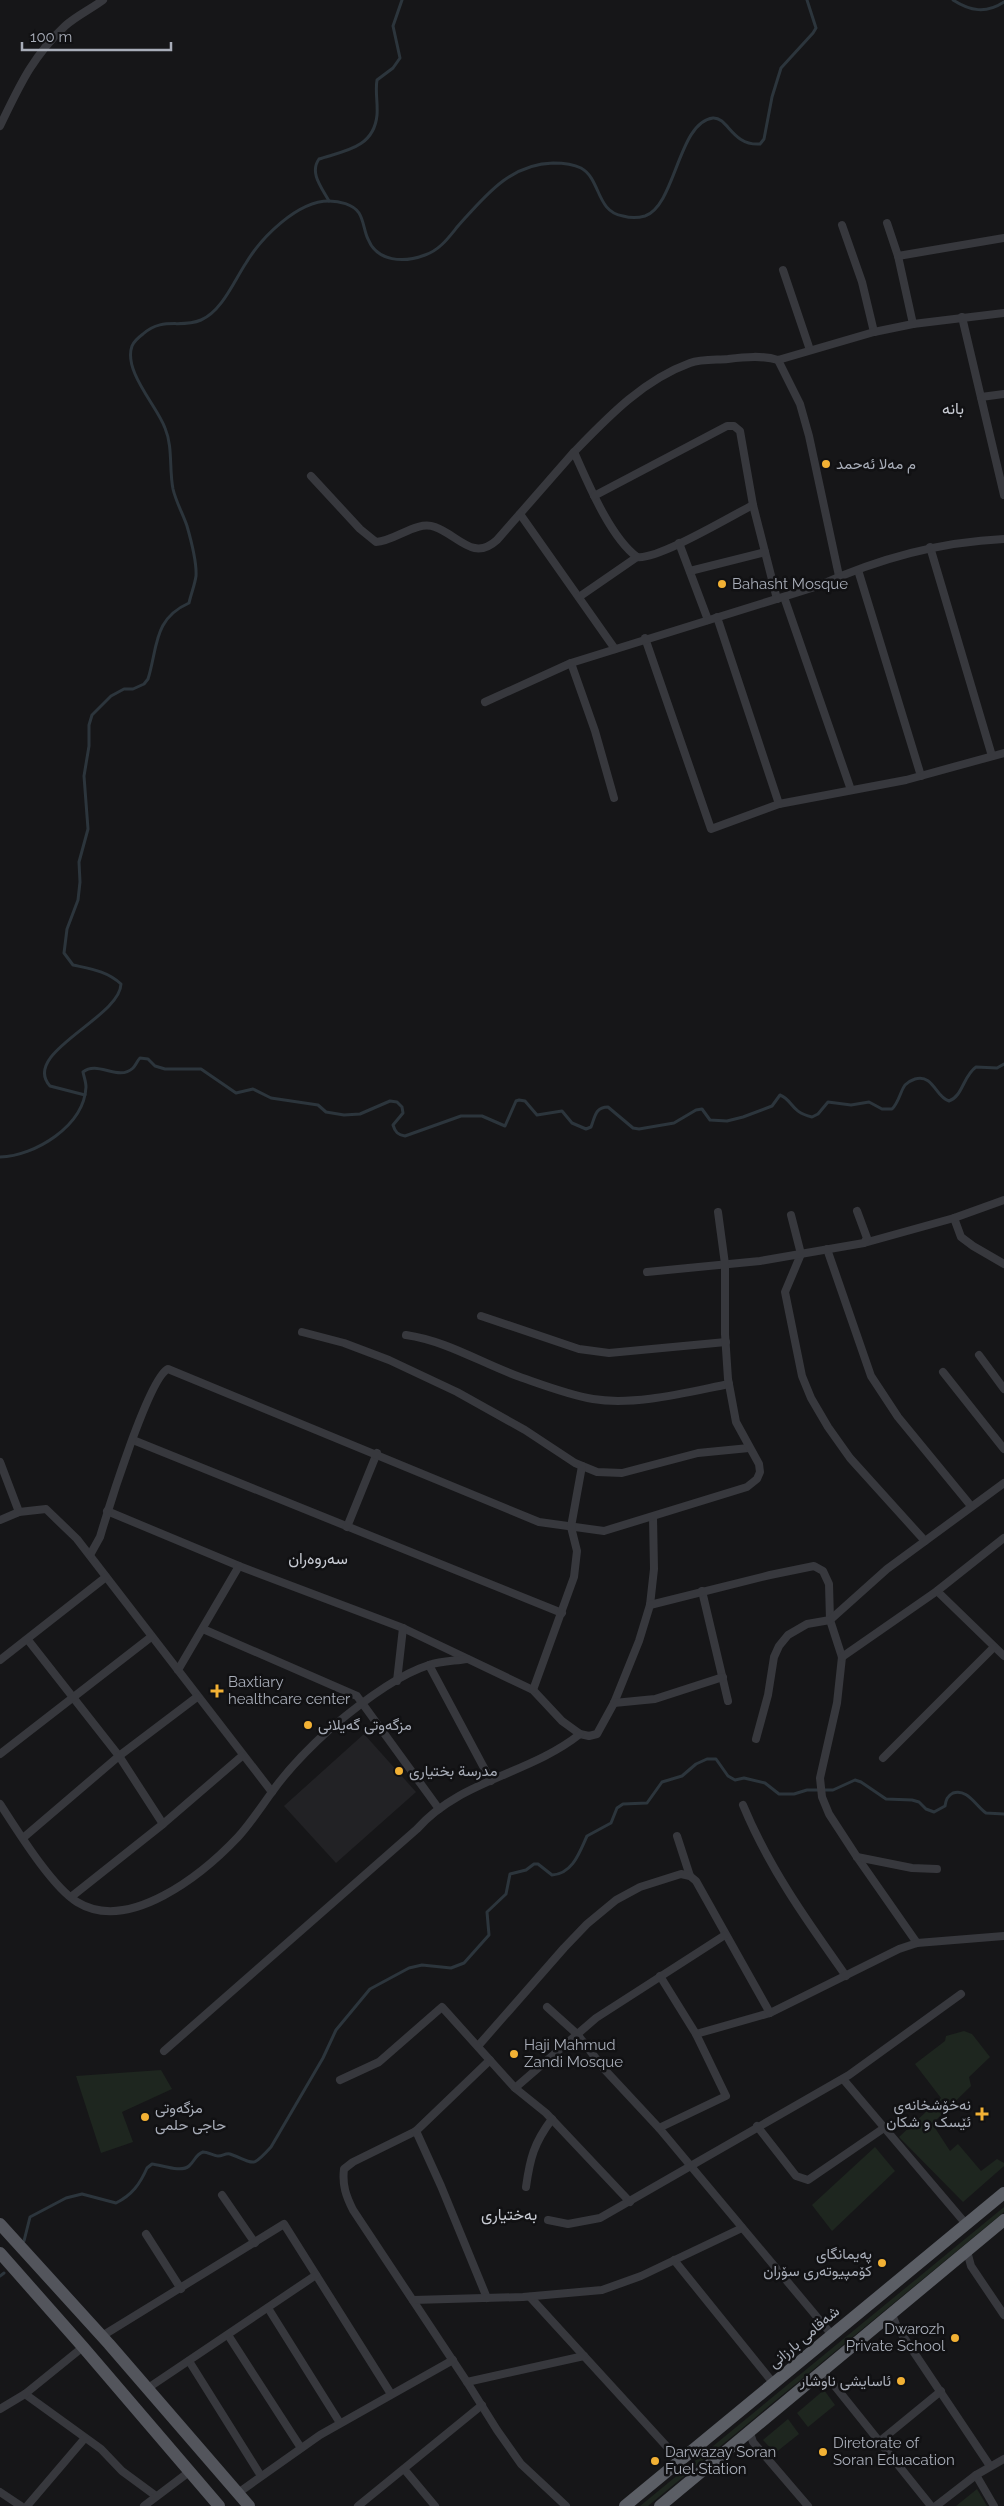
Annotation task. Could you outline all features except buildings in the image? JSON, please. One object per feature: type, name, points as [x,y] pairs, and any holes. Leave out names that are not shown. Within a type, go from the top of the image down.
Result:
[{"type":"highway","name":"شەقامی بارزانی","points":[[625,2506],[1004,2193]]},
{"type":"highway","points":[[660,2506],[749,2430],[1004,2220]]},
{"type":"main road","points":[[0,2224],[148,2388],[249,2506]]},
{"type":"main road","points":[[0,2253],[219,2506]]},
{"type":"street","points":[[0,126],[23,75],[41,51],[66,25],[103,0]]},
{"type":"street","points":[[887,223],[898,256],[913,324]]},
{"type":"street","points":[[842,225],[862,282],[874,332]]},
{"type":"street","points":[[898,256],[1004,238]]},
{"type":"street","points":[[783,270],[810,350]]},
{"type":"street","points":[[311,476],[360,529],[376,542],[384,542],[423,526],[434,526],[472,548],[489,548],[612,412],[642,388],[690,363],[735,358],[769,357],[778,360],[874,332],[913,324],[1004,313]]},
{"type":"street","points":[[962,317],[1001,469],[1004,496]]},
{"type":"street","points":[[778,360],[800,404],[809,436],[839,576]]},
{"type":"street","points":[[981,397],[1004,394]]},
{"type":"street","points":[[594,496],[727,426],[734,426],[740,431],[753,505],[765,552],[780,598],[851,790]]},
{"type":"street","points":[[574,452],[586,484],[621,540],[637,557],[643,558],[679,543],[753,505]]},
{"type":"street","points":[[520,514],[615,649]]},
{"type":"street","points":[[485,702],[571,663],[645,638],[780,598],[839,576],[930,547],[970,540],[1004,539]]},
{"type":"street","points":[[679,543],[708,620]]},
{"type":"street","points":[[930,547],[992,756]]},
{"type":"street","points":[[690,571],[765,552]]},
{"type":"street","points":[[579,597],[637,557]]},
{"type":"street","points":[[858,570],[921,776]]},
{"type":"street","points":[[717,617],[779,804]]},
{"type":"street","points":[[645,638],[711,829],[779,804],[921,776],[1004,753]]},
{"type":"street","points":[[571,663],[595,731],[614,798]]},
{"type":"street","points":[[647,1272],[800,1254],[864,1243],[954,1218],[1004,1200]]},
{"type":"street","points":[[857,1211],[867,1238],[864,1243]]},
{"type":"street","points":[[90,1555],[100,1537],[107,1512],[150,1394],[164,1370],[168,1368],[378,1453],[509,1511],[539,1522],[604,1531],[747,1487],[757,1479],[760,1472],[759,1464],[736,1422],[729,1384],[726,1342],[725,1264],[718,1212]]},
{"type":"street","points":[[792,1215],[800,1254],[785,1292],[802,1376],[808,1391],[828,1427],[850,1458],[925,1541]]},
{"type":"street","points":[[954,1218],[961,1237],[1004,1264]]},
{"type":"street","points":[[827,1249],[871,1376],[898,1417],[971,1506]]},
{"type":"street","points":[[481,1316],[579,1349],[610,1353],[726,1342]]},
{"type":"street","points":[[302,1332],[344,1343],[390,1360],[457,1392],[582,1466],[597,1472],[622,1473],[698,1453],[749,1448]]},
{"type":"street","points":[[406,1335],[432,1340],[519,1377],[593,1399],[620,1401],[673,1395],[729,1384]]},
{"type":"street","points":[[979,1355],[1004,1389]]},
{"type":"street","points":[[943,1372],[1004,1449]]},
{"type":"street","points":[[133,1440],[562,1613]]},
{"type":"street","points":[[347,1527],[378,1453]]},
{"type":"street","points":[[0,1462],[19,1512]]},
{"type":"street","points":[[533,1690],[574,1577],[577,1551],[571,1527],[582,1466]]},
{"type":"street","points":[[756,1739],[768,1695],[774,1658],[779,1646],[788,1635],[807,1624],[830,1620],[887,1569],[1004,1483]]},
{"type":"street","points":[[0,1520],[19,1512],[46,1510],[77,1538],[242,1756],[272,1792]]},
{"type":"street","points":[[107,1512],[238,1566],[403,1628],[533,1690],[562,1721],[580,1734],[589,1736],[597,1734],[614,1703],[639,1641],[650,1605],[654,1569],[653,1517]]},
{"type":"street","points":[[842,1657],[937,1591],[1004,1538]]},
{"type":"street","points":[[178,1670],[238,1566]]},
{"type":"street","points":[[650,1605],[702,1591],[814,1566],[824,1571],[829,1584],[830,1620],[842,1657],[837,1703],[820,1778],[822,1797],[829,1814],[917,1943]]},
{"type":"street","points":[[0,1660],[28,1640],[106,1577]]},
{"type":"street","points":[[702,1591],[728,1701]]},
{"type":"street","points":[[937,1591],[993,1648],[1004,1656]]},
{"type":"street","points":[[397,1681],[403,1628]]},
{"type":"street","points":[[203,1629],[357,1696],[438,1809]]},
{"type":"street","points":[[0,1754],[71,1697],[152,1637]]},
{"type":"street","points":[[28,1640],[119,1756],[164,1824]]},
{"type":"street","points":[[883,1758],[993,1648]]},
{"type":"street","points":[[0,1804],[59,1886],[71,1897],[92,1909],[108,1912],[131,1909],[163,1896],[188,1880],[220,1854],[239,1836],[300,1759],[331,1728],[363,1704],[397,1681],[429,1665],[467,1659]]},
{"type":"street","points":[[429,1665],[491,1780]]},
{"type":"street","points":[[614,1703],[654,1699],[723,1677]]},
{"type":"street","points":[[23,1838],[119,1756],[197,1697]]},
{"type":"street","points":[[164,2051],[438,1809],[491,1780],[550,1754],[580,1734]]},
{"type":"street","points":[[71,1897],[164,1824],[242,1756]]},
{"type":"street","points":[[743,1806],[766,1858],[846,1976]]},
{"type":"street","points":[[677,1836],[690,1876],[696,1882],[770,2013]]},
{"type":"street","points":[[857,1857],[912,1868],[937,1869]]},
{"type":"street","points":[[478,2046],[564,1948],[587,1924],[616,1900],[663,1879],[682,1874],[690,1876]]},
{"type":"street","points":[[515,2088],[596,2018],[725,1936]]},
{"type":"street","points":[[696,2034],[770,2013],[899,1949],[917,1943],[1004,1936]]},
{"type":"street","points":[[659,2128],[726,2096],[696,2034],[660,1976]]},
{"type":"street","points":[[548,2220],[568,2224],[600,2218],[630,2202],[757,2126],[842,2079],[896,2043],[961,1994]]},
{"type":"street","points":[[340,2080],[379,2062],[442,2007],[515,2088],[552,2119],[630,2202]]},
{"type":"street","points":[[547,2007],[577,2034],[605,2070],[659,2128],[832,2335]]},
{"type":"street","points":[[490,2060],[416,2131],[353,2162],[344,2169],[343,2179],[346,2194],[354,2210],[387,2263],[414,2300],[521,2464],[566,2506]]},
{"type":"street","points":[[842,2079],[966,2224]]},
{"type":"street","points":[[526,2187],[532,2151],[537,2140],[552,2119]]},
{"type":"street","points":[[757,2126],[796,2176],[808,2180],[884,2128]]},
{"type":"street","points":[[416,2131],[487,2298]]},
{"type":"street","points":[[222,2195],[255,2243]]},
{"type":"street","points":[[102,2336],[284,2224],[391,2394]]},
{"type":"street","points":[[414,2300],[530,2297],[602,2290],[641,2276],[742,2228]]},
{"type":"street","points":[[146,2234],[181,2289]]},
{"type":"street","points":[[967,2251],[971,2266],[1004,2315]]},
{"type":"street","points":[[674,2260],[774,2384]]},
{"type":"street","points":[[148,2388],[316,2275]]},
{"type":"street","points":[[530,2297],[680,2461]]},
{"type":"street","points":[[268,2308],[340,2423]]},
{"type":"street","points":[[891,2312],[897,2326],[990,2466]]},
{"type":"street","points":[[228,2335],[301,2448]]},
{"type":"street","points":[[0,2409],[25,2394],[83,2347]]},
{"type":"street","points":[[467,2382],[584,2356]]},
{"type":"street","points":[[238,2493],[340,2423],[453,2360]]},
{"type":"street","points":[[189,2361],[262,2476]]},
{"type":"street","points":[[822,2370],[931,2506]]},
{"type":"street","points":[[880,2442],[941,2391]]},
{"type":"street","points":[[25,2394],[101,2449],[122,2471],[156,2496]]},
{"type":"street","points":[[358,2506],[482,2405]]},
{"type":"street","points":[[749,2430],[753,2442],[808,2506]]},
{"type":"street","points":[[27,2506],[85,2438]]},
{"type":"street","points":[[936,2506],[976,2475],[1004,2459]]},
{"type":"street","points":[[404,2468],[435,2506]]},
{"type":"street","points":[[144,2506],[189,2472]]},
{"type":"street","points":[[976,2475],[994,2506]]},
{"type":"street","points":[[0,2492],[20,2506]]},
{"type":"shaded area","points":[[364,1734],[416,1792],[336,1863],[284,1806]]},
{"type":"shaded area","points":[[964,2031],[972,2034],[990,2057],[969,2077],[971,2086],[935,2121],[935,2128],[950,2151],[958,2144],[981,2171],[997,2159],[1004,2163],[1004,2166],[963,2202],[899,2137],[941,2098],[915,2064],[945,2041],[946,2036]]},
{"type":"shaded area","points":[[161,2070],[172,2089],[122,2112],[133,2142],[101,2153],[76,2076]]},
{"type":"shaded area","points":[[875,2147],[895,2171],[832,2231],[812,2205]]},
{"type":"shaded area","points":[[1004,2207],[1004,2212],[648,2506],[640,2506]]},
{"type":"shaded area","points":[[824,2390],[835,2405],[808,2427],[797,2413]]},
{"type":"shaded area","points":[[788,2419],[799,2434],[775,2453],[763,2440]]},
{"type":"shaded area","points":[[977,2489],[987,2506],[956,2506]]},
{"type":"waterway","points":[[329,201],[316,175],[316,164],[319,159],[348,150],[364,141],[375,126],[377,115],[377,80],[393,68],[400,58],[393,26],[402,0]]},
{"type":"waterway","points":[[85,1095],[50,1086],[44,1074],[48,1061],[59,1048],[105,1010],[116,997],[121,984],[104,973],[73,965],[64,953],[67,929],[78,900],[80,882],[79,862],[88,829],[84,776],[89,746],[89,725],[92,715],[111,696],[124,689],[133,689],[144,684],[148,679],[156,645],[163,626],[169,617],[189,603],[196,576],[195,557],[187,526],[173,489],[167,435],[161,419],[142,388],[132,366],[131,356],[134,342],[158,325],[193,322],[208,316],[227,295],[241,270],[270,232],[293,214],[317,203],[329,201],[353,207],[361,216],[372,247],[384,256],[400,260],[417,258],[440,247],[489,193],[511,175],[538,165],[560,163],[581,168],[592,180],[603,202],[614,213],[631,217],[645,216],[655,209],[664,197],[684,148],[692,133],[701,123],[713,118],[718,119],[743,141],[760,144],[764,139],[772,97],[781,68],[816,28],[807,0]]},
{"type":"waterway","points":[[953,0],[966,7],[978,10],[991,8],[1004,2]]},
{"type":"waterway","points":[[0,1157],[14,1155],[42,1145],[67,1126],[77,1114],[83,1101],[86,1087],[83,1072],[95,1068],[121,1073],[127,1072],[133,1068],[140,1058],[148,1059],[155,1066],[165,1069],[201,1069],[236,1093],[253,1089],[271,1098],[318,1105],[326,1112],[344,1115],[360,1114],[390,1101],[397,1102],[402,1107],[403,1113],[393,1125],[397,1133],[405,1136],[461,1116],[482,1116],[505,1126],[516,1101],[519,1100],[525,1101],[537,1115],[562,1111],[572,1123],[586,1129],[591,1127],[596,1113],[604,1107],[608,1107],[633,1128],[639,1129],[674,1123],[696,1110],[702,1109],[710,1120],[727,1121],[772,1106],[780,1095],[800,1112],[812,1117],[818,1114],[828,1102],[851,1105],[869,1102],[882,1109],[892,1109],[905,1085],[914,1079],[921,1078],[926,1080],[944,1099],[949,1101],[957,1095],[968,1075],[976,1067],[997,1068],[1004,1064]]},
{"type":"waterway","points":[[24,2241],[30,2217],[66,2198],[82,2194],[116,2203],[135,2188],[147,2168],[152,2164],[176,2169],[186,2168],[203,2152],[218,2156],[230,2154],[249,2162],[260,2159],[271,2147],[323,2058],[336,2030],[370,1989],[409,1968],[422,1965],[451,1968],[464,1963],[489,1935],[487,1912],[506,1894],[510,1874],[526,1870],[534,1864],[538,1864],[552,1875],[565,1871],[575,1861],[587,1836],[611,1823],[617,1808],[623,1804],[647,1803],[662,1782],[682,1776],[696,1764],[707,1759],[716,1759],[728,1776],[735,1780],[744,1778],[765,1783],[779,1794],[794,1794],[807,1790],[833,1790],[855,1780],[886,1799],[912,1800],[919,1802],[926,1809],[934,1812],[945,1806],[949,1795],[958,1792],[967,1795],[986,1813],[1004,1814]]},
{"type":"waterway","points":[[0,2276],[4,2273]]},
{"type":"place","name":"م مەلا ئەحمد","points":[[826,464]]},
{"type":"place","name":"Bahasht Mosque","points":[[722,584]]},
{"type":"place","name":"Baxtiary healthcare center","points":[[217,1691]]},
{"type":"place","name":"مزگەوتی گەیلانی","points":[[308,1725]]},
{"type":"place","name":"مدرسة بختيارى","points":[[399,1771]]},
{"type":"place","name":"Haji Mahmud Zandi Mosque","points":[[514,2054]]},
{"type":"place","name":"نەخۆشخانەی ئێسک و شکان","points":[[982,2114]]},
{"type":"place","name":"مزگەوتی حاجی حلمی","points":[[145,2117]]},
{"type":"place","name":"پەیمانگای کۆمپیوتەری سۆران","points":[[882,2263]]},
{"type":"place","name":"Dwarozh Private School","points":[[955,2338]]},
{"type":"place","name":"ئاسایشی ناوشار","points":[[901,2381]]},
{"type":"place","name":"Diretorate of Soran Eduacation","points":[[823,2452]]},
{"type":"place","name":"Darwazay Soran Fuel Station","points":[[655,2461]]},
{"type":"district","name":"بانە","points":[[953,408]]},
{"type":"district","name":"سەروەران","points":[[318,1558]]},
{"type":"district","name":"بەختیاری","points":[[509,2214]]}]
